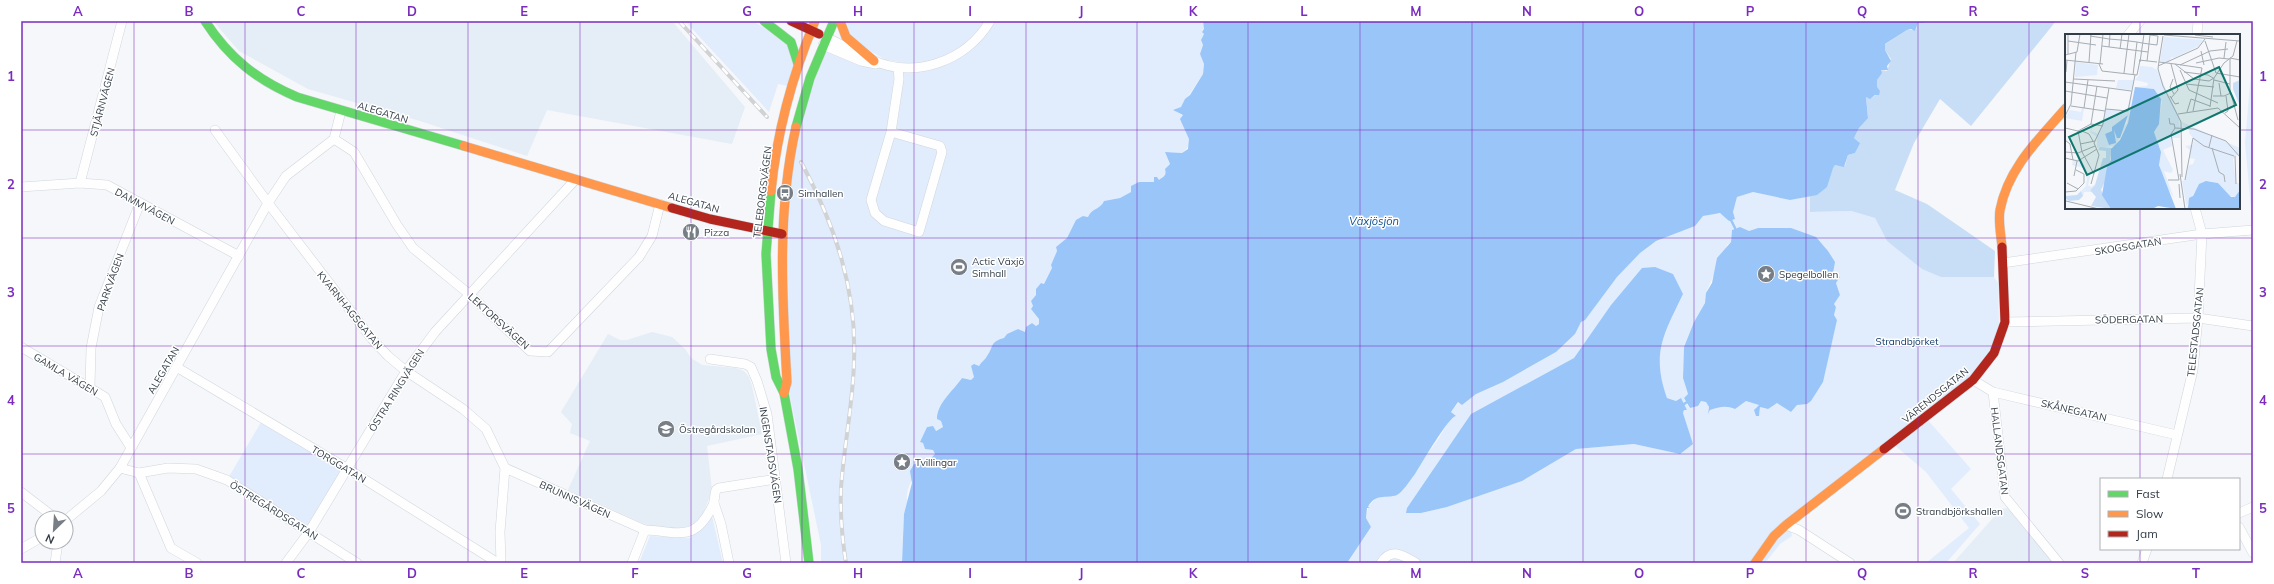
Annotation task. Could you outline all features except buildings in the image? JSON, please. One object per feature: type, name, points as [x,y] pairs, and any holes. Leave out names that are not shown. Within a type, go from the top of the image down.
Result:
[{"type":"street","name":"STJÄRNVÄGEN","points":[[80,183],[122,21]]},
{"type":"street","name":"ALEGATAN","points":[[205,21],[217,42],[232,59],[251,74],[274,88],[340,111],[710,219],[782,234]]},
{"type":"street","points":[[764,21],[791,41],[795,48],[798,67]]},
{"type":"street","points":[[770,21],[810,34]]},
{"type":"street","points":[[791,21],[810,34],[861,61],[898,68],[934,65],[949,59],[975,42],[990,21]]},
{"type":"street","name":"TELEBORGSVÄGEN","points":[[808,563],[798,469],[784,393],[778,384],[771,340],[767,231],[778,145],[798,67],[815,21]]},
{"type":"street","name":"TELEBORGSVÄGEN","points":[[784,393],[787,382],[781,277],[782,234],[792,138],[811,76],[824,41],[834,21]]},
{"type":"street","points":[[840,21],[846,39],[853,46],[870,55],[874,61]]},
{"type":"street","points":[[2129,34],[2140,21]]},
{"type":"street","points":[[2197,34],[2198,21]]},
{"type":"street","points":[[824,41],[884,65]]},
{"type":"street","points":[[891,132],[940,146],[942,152],[918,232],[884,221],[875,213],[871,200],[891,132],[899,79],[898,68]]},
{"type":"street","name":"VÄRENDSGATAN","points":[[1755,563],[1774,536],[1786,525],[1973,380],[1994,354],[2005,322],[2000,211],[2008,182],[2022,159],[2065,109]]},
{"type":"street","points":[[334,139],[340,111]]},
{"type":"street","name":"KVARNHAGSGATAN","points":[[215,130],[268,204],[372,339],[388,356],[406,371],[464,409],[486,429],[505,468]]},
{"type":"street","name":"ALEGATAN","points":[[120,468],[130,446],[178,368],[238,256],[286,176],[334,139]]},
{"type":"street","name":"LEKTORSVÄGEN","points":[[334,139],[354,152],[397,225],[413,248],[470,294],[530,351],[548,352],[640,257],[652,236],[660,204]]},
{"type":"street","name":"ÖSTRA RINGVÄGEN","points":[[286,563],[309,532],[406,371],[435,332],[575,180]]},
{"type":"street","name":"DAMMVÄGEN","points":[[21,187],[80,183],[107,185],[238,256]]},
{"type":"street","name":"PARKVÄGEN","points":[[90,387],[91,348],[99,307],[140,203]]},
{"type":"street","name":"TELESTADSGATAN","points":[[2167,478],[2193,370],[2198,318],[2202,234],[2195,209]]},
{"type":"street","name":"SKOGSGATAN","points":[[2003,263],[2202,234],[2253,230]]},
{"type":"street","name":"SÖDERGATAN","points":[[2005,322],[2198,318],[2253,326]]},
{"type":"street","name":"GAMLA VÄGEN","points":[[21,347],[105,397],[116,424],[130,446]]},
{"type":"street","name":"INGENSTADSVÄGEN","points":[[710,360],[744,364],[751,367],[754,372],[767,414],[786,563]]},
{"type":"street","name":"TORGGATAN","points":[[178,368],[348,469],[499,563]]},
{"type":"street","name":"SKÅNEGATAN","points":[[1973,380],[1993,392],[2178,435]]},
{"type":"street","name":"HALLANDSGATAN","points":[[1993,392],[2005,497],[2060,563]]},
{"type":"street","points":[[74,514],[101,492],[120,468]]},
{"type":"street","name":"ÖSTREGÅRDSGATAN","points":[[120,468],[139,473],[168,468],[196,469],[227,480],[357,563]]},
{"type":"street","points":[[499,563],[505,468]]},
{"type":"street","name":"BRUNNSVÄGEN","points":[[505,468],[646,530],[681,534],[690,532],[704,520],[714,503],[716,490],[723,486],[776,479]]},
{"type":"street","points":[[139,473],[171,548],[197,563]]},
{"type":"street","points":[[21,492],[45,510]]},
{"type":"street","points":[[714,503],[721,524],[729,563]]},
{"type":"street","points":[[2240,513],[2253,507]]},
{"type":"street","points":[[1786,525],[1799,530],[1850,563]]},
{"type":"street","points":[[2240,529],[2253,553]]},
{"type":"street","points":[[632,563],[646,530]]},
{"type":"street","points":[[21,549],[34,542]]},
{"type":"street","points":[[55,563],[57,550]]},
{"type":"street","points":[[2142,563],[2147,550]]},
{"type":"street","points":[[1381,563],[1387,555],[1392,553],[1404,555],[1416,563]]},
{"type":"shaded area","points":[[213,21],[672,21],[745,107],[732,144],[547,110],[527,156],[420,121],[308,89],[239,51]]},
{"type":"shaded area","points":[[1925,21],[2056,21],[1971,126],[1940,99],[1914,143],[1895,190],[1927,204],[1995,251],[1994,277],[1941,277],[1922,269],[1887,241],[1875,218],[1851,211],[1810,212],[1810,197],[1807,196],[1821,191],[1827,183],[1835,165],[1845,166],[1848,155],[1855,153],[1859,142],[1854,138],[1859,128],[1868,117],[1866,97],[1871,98],[1876,95],[1877,80],[1881,70],[1887,71],[1891,59],[1885,50],[1884,45],[1907,30],[1916,30],[1918,23],[1924,23]]},
{"type":"shaded area","name":"Östregårdskolan","points":[[652,332],[672,337],[685,349],[691,358],[702,365],[736,368],[744,371],[749,377],[752,386],[762,434],[707,446],[712,490],[702,517],[689,528],[676,532],[649,526],[568,490],[590,441],[570,433],[572,424],[561,412],[608,334],[620,340],[627,340]]},
{"type":"shaded area","points":[[2008,508],[2058,563],[1953,563],[2001,509]]},
{"type":"green space","points":[[685,21],[752,21],[780,36],[796,56],[788,86],[778,84],[769,112]]},
{"type":"green space","points":[[846,21],[986,21],[959,51],[924,63],[905,63],[886,60],[858,44],[850,37]]},
{"type":"green space","points":[[990,21],[1203,21],[1204,29],[1202,31],[1204,34],[1201,41],[1203,45],[1200,54],[1204,64],[1203,74],[1181,107],[1174,110],[1183,116],[1181,117],[1189,137],[1189,146],[1182,153],[1165,152],[1170,164],[1163,179],[1159,181],[1154,177],[1154,182],[1139,182],[1131,187],[1131,192],[1120,198],[1104,201],[1101,206],[1090,214],[1089,217],[1083,216],[1075,223],[1067,238],[1056,247],[1057,251],[1051,265],[1052,268],[1044,284],[1041,283],[1036,289],[1036,295],[1031,301],[1033,306],[1031,309],[1039,318],[1039,324],[1036,326],[1032,323],[1025,328],[1025,332],[1018,329],[1007,334],[1004,338],[994,343],[989,353],[979,366],[971,366],[974,377],[971,380],[962,378],[946,397],[940,408],[937,419],[941,421],[943,427],[935,431],[929,426],[927,427],[920,442],[923,443],[925,449],[933,450],[935,454],[926,465],[920,465],[908,488],[908,502],[904,514],[902,563],[821,563],[821,545],[787,382],[781,277],[792,138],[826,37],[890,66],[949,59]]},
{"type":"green space","points":[[2253,49],[2253,230],[2245,143]]},
{"type":"green space","name":"Strandbjörket","points":[[1753,192],[1790,200],[1807,196],[1810,197],[1811,212],[1851,211],[1875,218],[1887,241],[1941,277],[1994,277],[1998,283],[1999,327],[1989,359],[1926,418],[1971,469],[1951,489],[1980,524],[1946,563],[1926,563],[1969,528],[1926,472],[1892,443],[1789,524],[1792,536],[1780,544],[1765,563],[1412,563],[1409,561],[1399,563],[1347,563],[1371,527],[1366,518],[1368,508],[1370,508],[1368,507],[1376,498],[1399,494],[1439,438],[1450,419],[1455,416],[1451,412],[1459,402],[1462,405],[1476,394],[1503,382],[1556,352],[1575,334],[1581,322],[1617,277],[1640,252],[1656,241],[1695,226],[1703,216],[1716,213],[1722,214],[1729,221],[1735,219],[1733,212],[1737,197]],"holes":[[[1741,228],[1749,231],[1758,228],[1788,228],[1823,245],[1833,261],[1833,273],[1840,278],[1836,283],[1840,295],[1834,304],[1836,307],[1834,315],[1837,320],[1822,382],[1811,401],[1797,405],[1791,412],[1777,403],[1766,409],[1760,407],[1760,414],[1755,408],[1759,405],[1758,404],[1746,401],[1737,407],[1722,406],[1710,410],[1709,413],[1709,407],[1706,402],[1701,401],[1698,406],[1689,408],[1684,398],[1688,394],[1683,378],[1684,347],[1694,322],[1705,303],[1707,290],[1727,245],[1731,242],[1732,230]],[[1642,268],[1683,294],[1665,333],[1660,356],[1660,369],[1667,398],[1676,401],[1681,399],[1687,410],[1684,410],[1683,413],[1693,444],[1680,454],[1634,444],[1576,449],[1522,481],[1447,507],[1421,513],[1407,508],[1471,414],[1574,358],[1611,305]]]},
{"type":"green space","points":[[263,419],[348,469],[309,532],[227,480]]},
{"type":"green space","points":[[711,512],[723,563],[639,563],[650,536],[690,538]]},
{"type":"water","name":"Växjösjön","points":[[1203,21],[1925,21],[1924,23],[1918,23],[1915,31],[1911,29],[1907,30],[1885,44],[1885,50],[1891,61],[1887,66],[1888,70],[1881,70],[1882,73],[1877,80],[1877,87],[1880,91],[1879,95],[1875,95],[1870,99],[1866,97],[1868,118],[1859,128],[1854,138],[1860,143],[1855,153],[1848,155],[1844,167],[1835,165],[1827,187],[1817,195],[1790,200],[1753,192],[1737,197],[1733,212],[1735,219],[1729,221],[1720,213],[1703,216],[1695,226],[1656,241],[1640,253],[1617,277],[1585,320],[1581,322],[1575,334],[1556,352],[1503,382],[1476,394],[1462,405],[1458,402],[1451,412],[1456,416],[1442,431],[1404,489],[1397,495],[1377,498],[1368,507],[1370,508],[1367,508],[1366,518],[1371,527],[1347,563],[902,563],[904,514],[912,483],[910,471],[914,464],[924,465],[935,454],[933,450],[925,449],[923,443],[920,442],[927,427],[933,426],[936,431],[943,427],[941,421],[937,419],[940,408],[946,397],[962,378],[971,380],[974,377],[971,366],[974,364],[979,366],[996,341],[1018,329],[1025,332],[1026,327],[1032,323],[1036,326],[1039,324],[1039,319],[1031,309],[1033,306],[1031,301],[1036,295],[1036,289],[1041,283],[1044,284],[1052,268],[1051,265],[1057,251],[1056,247],[1067,238],[1076,220],[1083,216],[1088,217],[1103,204],[1104,201],[1120,198],[1131,192],[1131,186],[1139,182],[1154,182],[1154,177],[1157,177],[1159,180],[1164,176],[1165,169],[1170,164],[1165,152],[1182,153],[1188,149],[1189,139],[1180,119],[1183,115],[1173,110],[1181,107],[1203,74],[1204,64],[1200,54],[1203,45],[1201,40],[1204,34],[1202,32],[1204,29]]},
{"type":"water","points":[[1740,227],[1749,231],[1758,228],[1791,228],[1816,237],[1835,262],[1833,273],[1840,277],[1836,283],[1840,295],[1834,304],[1836,307],[1834,315],[1837,320],[1823,382],[1811,401],[1807,404],[1797,405],[1791,412],[1777,403],[1768,409],[1760,407],[1759,416],[1756,416],[1754,410],[1759,405],[1746,401],[1735,409],[1729,407],[1719,407],[1710,410],[1708,414],[1709,407],[1706,402],[1701,401],[1698,406],[1690,408],[1684,398],[1688,394],[1683,378],[1684,347],[1694,322],[1705,303],[1706,293],[1712,283],[1717,258],[1731,242],[1732,230]]},
{"type":"water","points":[[1655,267],[1673,274],[1683,294],[1665,333],[1660,356],[1660,368],[1662,382],[1667,398],[1676,401],[1681,398],[1687,410],[1684,410],[1683,413],[1693,444],[1680,454],[1634,444],[1576,449],[1522,481],[1447,507],[1421,513],[1406,513],[1407,508],[1471,414],[1574,358],[1611,305],[1642,268]]},
{"type":"waterway","points":[[1730,218],[1735,228]]},
{"type":"railway","points":[[679,21],[767,117]]},
{"type":"railway","points":[[801,162],[834,234],[848,283],[852,309],[854,361],[841,488],[843,544],[846,563]]},
{"type":"traffic: fast","points":[[205,21],[234,57],[269,83],[297,97],[464,146]]},
{"type":"traffic: fast","points":[[764,21],[791,42],[798,64]]},
{"type":"traffic: fast","points":[[796,127],[810,78],[834,21]]},
{"type":"traffic: fast","points":[[771,191],[766,254],[771,349],[776,377],[784,393],[798,469],[809,563]]},
{"type":"traffic: slow","points":[[771,191],[781,126],[799,62],[815,21]]},
{"type":"traffic: slow","points":[[840,21],[846,37],[874,61]]},
{"type":"traffic: slow","points":[[2002,247],[1999,214],[2004,195],[2010,181],[2017,167],[2035,143],[2065,109]]},
{"type":"traffic: slow","points":[[784,393],[787,382],[782,254],[783,222],[790,159],[796,127]]},
{"type":"traffic: slow","points":[[464,146],[672,208]]},
{"type":"traffic: slow","points":[[1755,563],[1774,536],[1786,525],[1884,449]]},
{"type":"traffic: jam","points":[[791,21],[819,34]]},
{"type":"traffic: jam","points":[[672,208],[710,219],[782,234]]},
{"type":"traffic: jam","points":[[1884,449],[1973,380],[1994,353],[2005,322],[2002,247]]},
{"type":"place","name":"Simhallen","points":[[785,193]]},
{"type":"place","name":"Pizza","points":[[691,232]]},
{"type":"place","name":"Actic Växjö Simhall","points":[[959,267]]},
{"type":"place","name":"Spegelbollen","points":[[1766,274]]},
{"type":"place","name":"Östregårdskolan","points":[[666,429]]},
{"type":"place","name":"Tvillingar","points":[[902,462]]},
{"type":"place","name":"Strandbjörkshallen","points":[[1903,511]]}]
